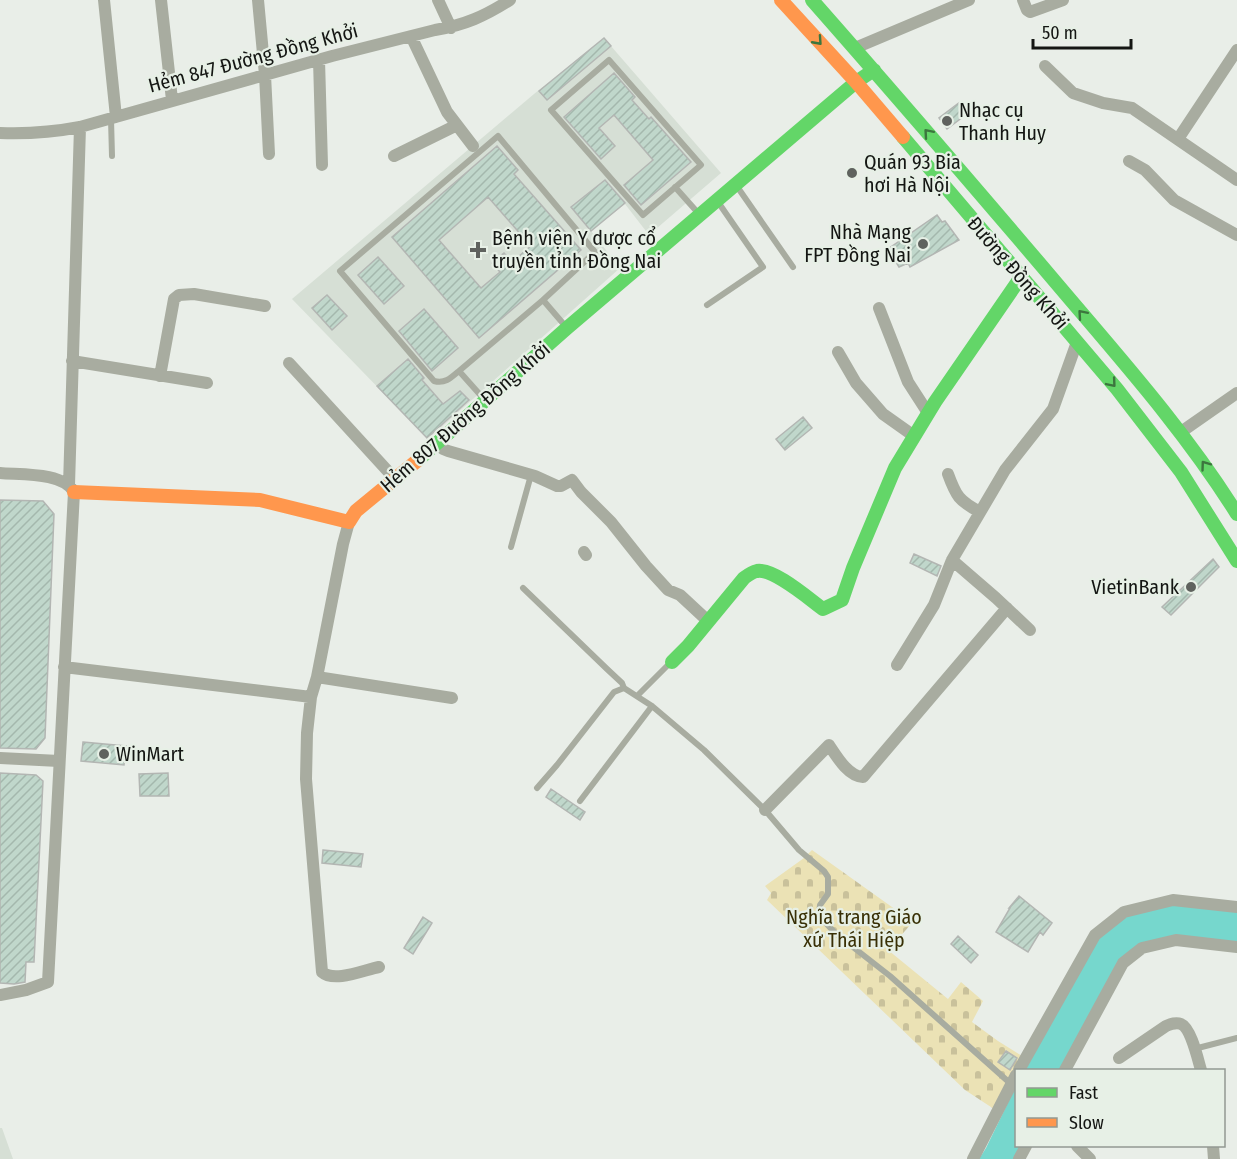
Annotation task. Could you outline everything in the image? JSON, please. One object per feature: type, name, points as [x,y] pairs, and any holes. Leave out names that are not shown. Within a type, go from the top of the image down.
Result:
[{"type":"street","points":[[104,0],[113,117]]},
{"type":"street","points":[[161,0],[172,100]]},
{"type":"street","points":[[258,0],[269,154]]},
{"type":"street","points":[[438,0],[451,28]]},
{"type":"street","name":"Hẻm 847 Đường Đồng Khởi","points":[[0,133],[12,134],[80,127],[319,60],[451,28],[484,16],[510,0]]},
{"type":"street","name":"Đường Đồng Khởi","points":[[781,0],[856,82],[1141,419],[1181,472],[1237,561]]},
{"type":"street","name":"Đường Đồng Khởi","points":[[812,0],[1153,396],[1220,486],[1237,514]]},
{"type":"street","points":[[855,48],[969,0]]},
{"type":"street","points":[[1023,0],[1030,12],[1063,0]]},
{"type":"street","points":[[411,36],[443,104],[473,146]]},
{"type":"street","points":[[1178,140],[1237,50]]},
{"type":"street","points":[[319,60],[322,165]]},
{"type":"street","points":[[1045,66],[1074,93],[1103,103],[1132,108],[1237,180]]},
{"type":"street","name":"Hẻm 807 Đường Đồng Khởi","points":[[349,522],[356,511],[437,444],[567,328],[856,82],[874,70]]},
{"type":"street","points":[[394,156],[457,125]]},
{"type":"street","points":[[0,995],[26,990],[48,982],[72,489],[72,361],[80,127]]},
{"type":"street","points":[[1129,161],[1145,170],[1174,200],[1237,232]]},
{"type":"street","points":[[672,662],[751,572],[760,570],[770,573],[823,609],[842,600],[895,468],[928,413],[1022,277]]},
{"type":"street","points":[[160,376],[174,299],[178,295],[194,294],[265,306]]},
{"type":"street","points":[[879,308],[908,382],[928,413]]},
{"type":"street","points":[[897,665],[934,605],[952,560],[1005,470],[1053,409],[1077,342]]},
{"type":"street","points":[[838,352],[856,383],[883,414],[914,436]]},
{"type":"street","points":[[72,361],[207,383]]},
{"type":"street","points":[[289,363],[395,479]]},
{"type":"street","points":[[1181,432],[1237,393]]},
{"type":"street","points":[[437,444],[448,452],[531,475],[559,486],[572,480],[668,590],[680,595],[708,621]]},
{"type":"street","points":[[0,473],[54,478],[72,489],[260,500],[349,522],[311,698],[307,733],[306,779],[322,972],[326,976],[336,977],[379,967]]},
{"type":"street","points":[[948,474],[957,496],[965,504],[980,512]]},
{"type":"street","points":[[952,560],[1030,630]]},
{"type":"street","points":[[765,810],[828,745],[855,776],[863,777],[1006,608]]},
{"type":"street","points":[[64,667],[311,698]]},
{"type":"street","points":[[317,677],[452,698]]},
{"type":"street","points":[[0,758],[59,761]]},
{"type":"street","points":[[1020,1069],[1095,935],[1124,912],[1173,900],[1237,907]]},
{"type":"street","points":[[1066,1069],[1123,963],[1142,948],[1176,940],[1237,947]]},
{"type":"street","points":[[1119,1058],[1166,1026],[1175,1023],[1185,1027],[1200,1069]]},
{"type":"street","points":[[973,1159],[1015,1083]]},
{"type":"street","points":[[1078,1147],[1090,1159]]},
{"type":"lane","points":[[609,60],[701,165],[675,187],[643,215],[551,110],[609,60]]},
{"type":"lane","points":[[112,156],[113,117]]},
{"type":"lane","points":[[498,136],[595,252],[543,300],[445,382],[434,381],[340,272],[498,136]]},
{"type":"lane","points":[[736,184],[793,267]]},
{"type":"lane","points":[[675,187],[700,215]]},
{"type":"lane","points":[[707,305],[763,267],[717,200]]},
{"type":"lane","points":[[543,300],[567,328]]},
{"type":"lane","points":[[459,371],[485,401]]},
{"type":"lane","points":[[512,547],[531,475]]},
{"type":"lane","points":[[523,588],[622,683],[624,688],[652,706],[704,750],[828,877],[828,894],[820,905],[819,912],[829,926],[1015,1083]]},
{"type":"lane","points":[[637,696],[672,662]]},
{"type":"lane","points":[[537,788],[614,692],[624,688]]},
{"type":"lane","points":[[580,801],[652,706]]},
{"type":"lane","points":[[1194,1049],[1237,1038]]},
{"type":"shaded area","name":"Bệnh viện Y dược cổ truyền tỉnh Đồng Nai","points":[[604,38],[721,173],[649,235],[625,204],[591,231],[620,268],[428,439],[292,299],[534,94]]},
{"type":"shaded area","points":[[0,1128],[2,1128],[13,1159],[0,1159]]},
{"type":"green space","name":"Nghĩa trang Giáo xứ Thái Hiệp","points":[[812,850],[913,922],[888,950],[948,999],[961,982],[983,1001],[972,1022],[1022,1056],[994,1109],[965,1090],[767,900],[771,893],[765,886]]},
{"type":"water","points":[[1172,905],[1237,911],[1237,942],[1139,944],[1061,1069],[1026,1069],[1099,938],[1126,916]]},
{"type":"water","points":[[1015,1088],[1015,1147],[1020,1147],[1014,1159],[979,1159]]},
{"type":"building","points":[[604,38],[611,46],[547,100],[539,91]]},
{"type":"building","points":[[614,73],[635,97],[632,100],[649,119],[651,117],[691,162],[641,205],[624,185],[653,160],[614,115],[599,128],[615,146],[601,159],[564,117]]},
{"type":"building","points":[[960,102],[968,113],[947,129],[939,118]]},
{"type":"building","points":[[497,146],[518,170],[514,174],[581,250],[479,338],[392,237]],"holes":[[[488,197],[531,246],[512,262],[504,253],[492,263],[500,272],[481,288],[439,240]]]},
{"type":"building","points":[[605,180],[625,203],[591,231],[571,207]]},
{"type":"building","name":"Nhà Mạng FPT Đồng Nai","points":[[937,215],[942,222],[945,221],[959,240],[910,267],[908,263],[899,267],[888,249]]},
{"type":"building","points":[[378,257],[404,286],[384,304],[358,275]]},
{"type":"building","points":[[327,295],[347,316],[332,330],[312,308]]},
{"type":"building","points":[[424,309],[458,348],[432,371],[399,331]]},
{"type":"building","points":[[408,359],[424,378],[422,380],[443,404],[460,391],[469,400],[427,438],[377,386]]},
{"type":"building","points":[[803,417],[812,428],[785,450],[776,439]]},
{"type":"building","points":[[0,500],[43,501],[54,514],[45,738],[36,749],[0,748]]},
{"type":"building","points":[[914,554],[941,566],[937,576],[910,563]]},
{"type":"building","name":"VietinBank","points":[[1213,559],[1219,567],[1171,615],[1162,607]]},
{"type":"building","name":"WinMart","points":[[83,742],[126,746],[124,765],[81,761]]},
{"type":"building","points":[[0,773],[36,775],[43,781],[34,962],[26,962],[25,982],[14,984],[0,983]]},
{"type":"building","points":[[168,773],[169,796],[140,796],[139,774]]},
{"type":"building","points":[[551,789],[585,812],[580,820],[546,797]]},
{"type":"building","points":[[323,850],[363,854],[361,867],[322,863]]},
{"type":"building","points":[[1019,896],[1052,923],[1043,935],[1040,932],[1028,952],[996,932],[1009,908]]},
{"type":"building","points":[[423,917],[432,923],[413,954],[404,948]]},
{"type":"building","points":[[958,936],[978,955],[971,963],[951,944]]},
{"type":"building","points":[[1006,1051],[1017,1058],[1010,1070],[998,1062]]},
{"type":"traffic: fast","points":[[812,0],[1125,364],[1195,452],[1237,514]]},
{"type":"traffic: fast","points":[[418,460],[567,328],[856,82],[874,70]]},
{"type":"traffic: fast","points":[[903,137],[1117,389],[1181,472],[1237,561]]},
{"type":"traffic: fast","points":[[672,662],[744,578],[753,572],[764,571],[773,574],[823,609],[842,600],[895,468],[935,402],[1021,277]]},
{"type":"traffic: slow","points":[[781,0],[903,137]]},
{"type":"traffic: slow","points":[[74,492],[260,500],[349,522],[356,511],[418,460]]},
{"type":"place","name":"Nhạc cụ Thanh Huy","points":[[947,121]]},
{"type":"place","name":"Quán 93 Bia hơi Hà Nội","points":[[852,173]]},
{"type":"place","name":"Nhà Mạng FPT Đồng Nai","points":[[923,244]]},
{"type":"place","name":"Bệnh viện Y dược cổ truyền tỉnh Đồng Nai","points":[[478,250]]},
{"type":"place","name":"VietinBank","points":[[1191,587]]},
{"type":"place","name":"WinMart","points":[[104,754]]}]
